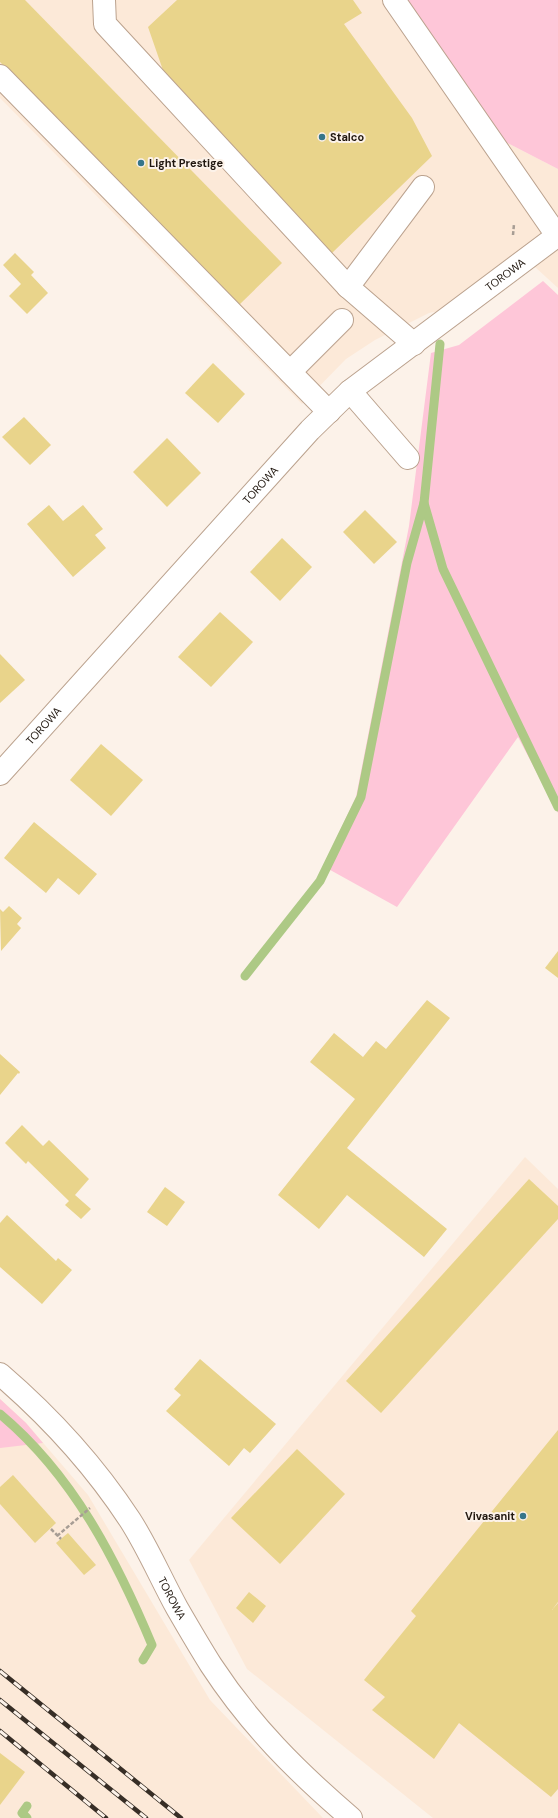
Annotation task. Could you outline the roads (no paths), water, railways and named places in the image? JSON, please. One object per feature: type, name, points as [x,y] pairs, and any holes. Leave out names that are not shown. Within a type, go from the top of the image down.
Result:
[{"type":"street","points":[[104,0],[105,24],[348,288],[414,344]]},
{"type":"street","points":[[394,0],[558,236]]},
{"type":"street","points":[[0,76],[329,412]]},
{"type":"street","points":[[348,288],[423,187]]},
{"type":"street","name":"TOROWA","points":[[0,774],[294,448],[350,391],[558,236]]},
{"type":"street","points":[[290,372],[342,320]]},
{"type":"street","points":[[350,391],[408,458]]},
{"type":"street","name":"TOROWA","points":[[0,1374],[48,1417],[79,1452],[111,1492],[131,1521],[177,1608],[204,1653],[242,1707],[277,1751],[315,1788],[351,1818]]},
{"type":"waterway","points":[[245,976],[320,881],[361,797],[407,563],[424,503],[440,344]]},
{"type":"waterway","points":[[424,503],[443,569],[558,807]]},
{"type":"waterway","points":[[0,1414],[26,1438],[49,1464],[71,1491],[90,1520],[123,1581],[152,1645],[143,1660]]},
{"type":"waterway","points":[[27,1806],[22,1813],[27,1818]]},
{"type":"railway","points":[[0,1671],[181,1818]]},
{"type":"railway","points":[[0,1700],[146,1818]]},
{"type":"railway","points":[[0,1731],[106,1818]]},
{"type":"place","name":"Stalco","points":[[322,137]]},
{"type":"place","name":"Light Prestige","points":[[141,163]]},
{"type":"place","name":"Vivasanit","points":[[523,1516]]}]
